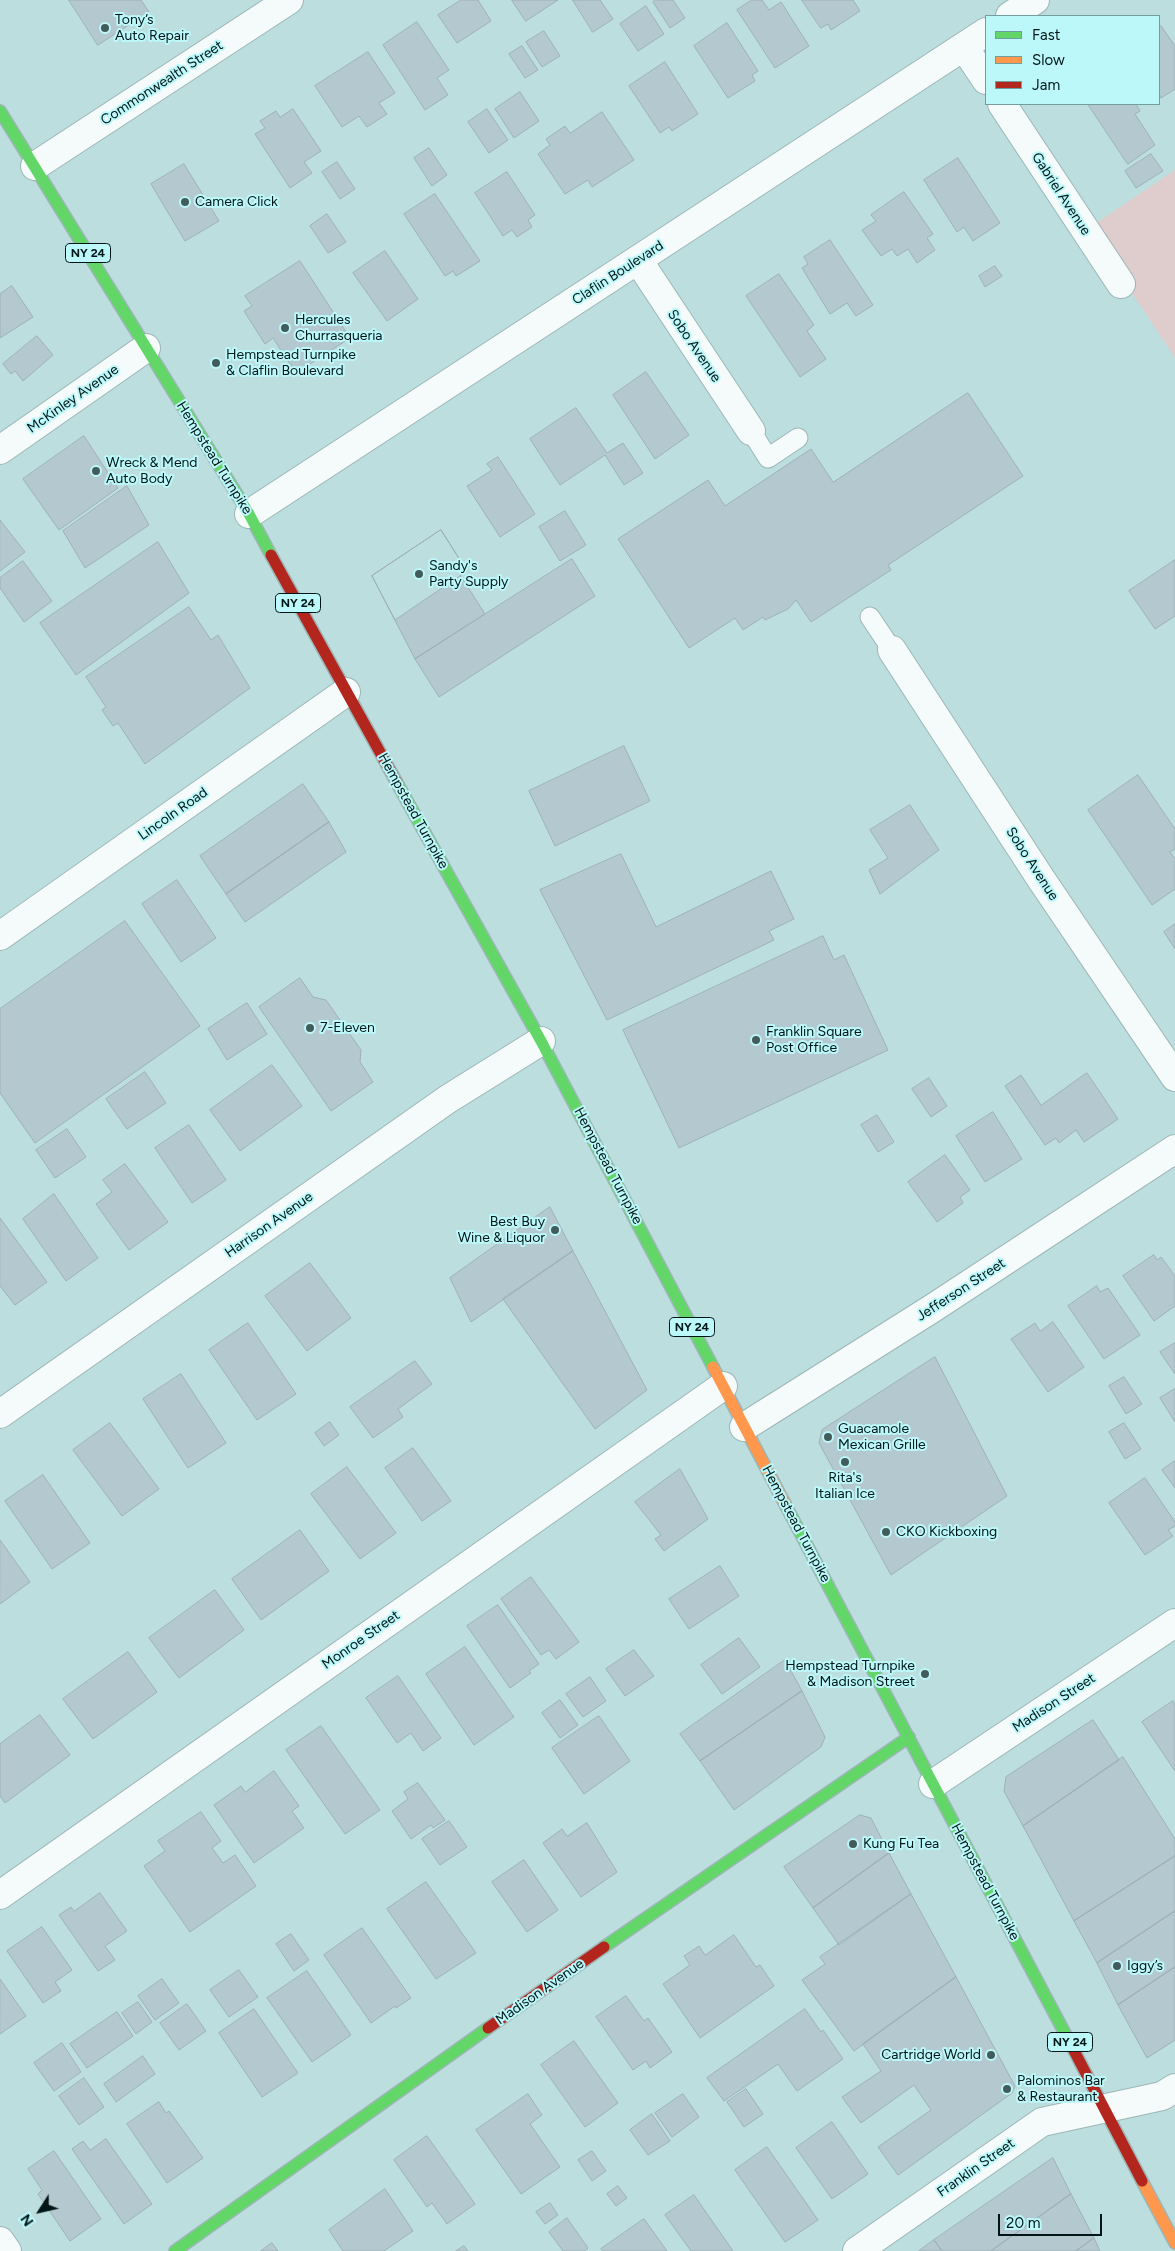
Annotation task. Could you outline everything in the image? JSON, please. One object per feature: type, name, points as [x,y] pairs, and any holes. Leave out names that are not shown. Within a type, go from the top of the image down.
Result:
[{"type":"main road","name":"Hempstead Turnpike","points":[[0,111],[249,514],[346,692],[542,1041],[1175,2243]]},
{"type":"main road","name":"Madison Avenue","points":[[175,2251],[552,1983],[909,1737]]},
{"type":"street","name":"Commonwealth Street","points":[[35,166],[288,0]]},
{"type":"street","points":[[1012,15],[1035,0]]},
{"type":"street","name":"Claflin Boulevard","points":[[249,514],[985,33]]},
{"type":"street","points":[[964,46],[985,78]]},
{"type":"street","name":"Gabriel Avenue","points":[[1003,105],[1121,284]]},
{"type":"street","name":"Sobo Avenue","points":[[638,260],[751,431]]},
{"type":"street","name":"McKinley Avenue","points":[[0,450],[146,348]]},
{"type":"street","name":"Sobo Avenue","points":[[892,650],[1042,879],[1175,1076]]},
{"type":"street","name":"Lincoln Road","points":[[0,936],[346,692]]},
{"type":"street","name":"Harrison Avenue","points":[[0,1414],[448,1098],[542,1041]]},
{"type":"street","name":"Jefferson Street","points":[[744,1427],[933,1308],[1175,1149]]},
{"type":"street","name":"Monroe Street","points":[[0,1895],[722,1386]]},
{"type":"street","name":"Madison Street","points":[[933,1784],[1175,1623]]},
{"type":"street","name":"Franklin Street","points":[[857,2251],[1042,2122],[1105,2110],[1162,2096],[1175,2088]]},
{"type":"street","points":[[0,2241],[7,2251]]},
{"type":"lane","points":[[751,431],[768,458],[798,438]]},
{"type":"lane","points":[[870,617],[892,650]]},
{"type":"shaded area","points":[[1175,170],[1175,358],[1089,228]]},
{"type":"building","name":"Tony’s Auto Repair","points":[[69,0],[141,0],[149,12],[98,45]]},
{"type":"building","points":[[461,0],[478,0],[491,21],[457,43],[438,15]]},
{"type":"building","points":[[512,0],[558,0],[526,21]]},
{"type":"building","points":[[573,0],[600,0],[613,19],[593,32]]},
{"type":"building","points":[[655,0],[673,0],[685,18],[670,28],[653,2]]},
{"type":"building","points":[[752,0],[762,0],[769,10],[781,2],[809,46],[775,68],[737,10]]},
{"type":"building","points":[[802,0],[853,0],[860,11],[831,30],[828,24],[821,28]]},
{"type":"building","points":[[646,6],[664,34],[638,51],[620,24]]},
{"type":"building","points":[[417,22],[449,70],[437,78],[448,95],[425,110],[383,45]]},
{"type":"building","points":[[727,23],[758,71],[752,75],[755,81],[728,98],[694,46]]},
{"type":"building","points":[[1160,26],[1175,46],[1175,89],[1161,98],[1160,96]]},
{"type":"building","points":[[544,31],[560,56],[542,67],[526,42]]},
{"type":"building","points":[[522,46],[538,70],[525,78],[509,54]]},
{"type":"building","points":[[368,52],[395,93],[379,103],[387,114],[367,127],[359,116],[342,127],[315,86]]},
{"type":"building","points":[[665,62],[698,114],[672,131],[669,127],[660,133],[629,86]]},
{"type":"building","points":[[520,92],[539,121],[514,138],[495,109]]},
{"type":"building","points":[[1089,105],[1137,105],[1140,111],[1135,114],[1155,145],[1128,164]]},
{"type":"building","points":[[293,109],[321,151],[304,162],[312,173],[290,188],[255,134],[265,128],[260,121],[276,111],[280,117]]},
{"type":"building","points":[[487,109],[508,140],[489,153],[468,122]]},
{"type":"building","points":[[602,112],[634,160],[592,187],[588,180],[565,194],[538,154],[550,145],[546,139],[565,126],[570,133]]},
{"type":"building","points":[[429,148],[447,175],[432,186],[414,158]]},
{"type":"building","points":[[1151,154],[1163,171],[1136,188],[1125,171]]},
{"type":"building","points":[[958,158],[1000,223],[973,241],[964,227],[957,232],[924,180]]},
{"type":"building","points":[[337,162],[355,189],[340,199],[322,172]]},
{"type":"building","name":"Camera Click","points":[[184,164],[219,221],[185,241],[151,184]]},
{"type":"building","points":[[507,172],[535,215],[528,220],[532,227],[517,237],[512,230],[503,236],[475,193]]},
{"type":"building","points":[[904,192],[933,234],[927,238],[935,250],[917,263],[908,249],[897,256],[892,249],[881,256],[862,230],[876,221],[871,215]]},
{"type":"building","points":[[435,194],[480,261],[456,276],[453,271],[445,276],[404,214]]},
{"type":"building","points":[[327,214],[346,242],[328,253],[310,226]]},
{"type":"building","points":[[830,240],[873,305],[856,316],[847,303],[830,314],[802,268],[808,264],[804,257]]},
{"type":"building","points":[[385,251],[418,299],[387,321],[353,273]]},
{"type":"building","points":[[300,261],[350,338],[296,373],[273,338],[265,344],[244,311],[252,306],[245,296]]},
{"type":"building","points":[[995,266],[1002,276],[985,287],[979,276]]},
{"type":"building","points":[[779,274],[814,325],[807,331],[826,359],[800,377],[746,296]]},
{"type":"building","points":[[12,286],[33,317],[0,338],[0,294]]},
{"type":"building","points":[[37,336],[53,355],[23,381],[15,371],[11,374],[3,364]]},
{"type":"building","points":[[646,372],[689,435],[655,459],[613,395]]},
{"type":"building","points":[[968,393],[1023,476],[888,565],[891,570],[811,622],[796,600],[788,609],[765,620],[763,617],[743,630],[735,618],[689,648],[618,539],[708,480],[725,506],[811,449],[833,482]]},
{"type":"building","points":[[576,408],[607,453],[623,443],[643,473],[624,485],[605,455],[560,485],[530,439]]},
{"type":"building","points":[[84,436],[118,488],[59,530],[23,479]]},
{"type":"building","points":[[498,457],[535,514],[500,537],[467,486],[492,470],[487,464]]},
{"type":"building","points":[[127,486],[149,525],[85,568],[63,531]]},
{"type":"building","points":[[565,511],[586,545],[560,561],[539,527]]},
{"type":"building","points":[[0,520],[25,552],[0,571]]},
{"type":"building","points":[[441,530],[467,571],[460,575],[485,614],[415,659],[372,576]]},
{"type":"building","name":"Sandy's Party Supply","points":[[441,530],[467,571],[395,620],[372,576]]},
{"type":"building","points":[[158,542],[189,593],[76,675],[40,623]]},
{"type":"building","points":[[572,559],[595,596],[439,697],[415,659]]},
{"type":"building","points":[[1175,560],[1175,616],[1155,629],[1129,591]]},
{"type":"building","points":[[23,561],[52,601],[24,622],[0,588],[0,578]]},
{"type":"building","points":[[189,607],[211,640],[218,635],[250,688],[145,764],[118,723],[113,726],[102,710],[106,707],[86,677]]},
{"type":"building","points":[[624,746],[650,801],[555,846],[529,791]]},
{"type":"building","points":[[1138,775],[1175,829],[1175,849],[1170,852],[1175,859],[1175,889],[1152,905],[1088,810]]},
{"type":"building","points":[[303,784],[329,822],[226,894],[200,856]]},
{"type":"building","points":[[910,805],[939,850],[880,894],[869,870],[888,858],[870,830]]},
{"type":"building","points":[[329,822],[346,852],[245,922],[226,894]]},
{"type":"building","points":[[621,854],[656,927],[771,871],[794,919],[769,931],[774,940],[607,1020],[540,890]]},
{"type":"building","points":[[177,880],[216,938],[181,962],[142,904]]},
{"type":"building","points":[[125,921],[200,1026],[35,1143],[0,1093],[0,1009]]},
{"type":"building","points":[[1175,924],[1175,949],[1164,932]]},
{"type":"building","name":"Franklin Square Post Office","points":[[823,936],[834,960],[844,955],[888,1050],[679,1148],[623,1030]]},
{"type":"building","name":"7-Eleven","points":[[300,978],[313,997],[326,1000],[361,1050],[360,1062],[373,1082],[331,1111],[259,1007]]},
{"type":"building","points":[[247,1003],[267,1034],[227,1060],[208,1029]]},
{"type":"building","points":[[272,1065],[302,1106],[240,1151],[210,1110]]},
{"type":"building","points":[[145,1072],[166,1103],[127,1129],[106,1099]]},
{"type":"building","points":[[1087,1073],[1118,1119],[1084,1142],[1076,1130],[1059,1143],[1056,1138],[1045,1145],[1005,1086],[1021,1075],[1041,1105]]},
{"type":"building","points":[[929,1078],[947,1106],[931,1117],[912,1089]]},
{"type":"building","points":[[993,1112],[1022,1159],[985,1182],[956,1136]]},
{"type":"building","points":[[877,1115],[894,1142],[878,1152],[861,1125]]},
{"type":"building","points":[[189,1125],[226,1180],[192,1203],[155,1148]]},
{"type":"building","points":[[67,1129],[86,1157],[55,1178],[36,1150]]},
{"type":"building","points":[[945,1155],[970,1190],[960,1197],[963,1203],[937,1222],[908,1182]]},
{"type":"building","points":[[125,1164],[168,1222],[129,1250],[96,1204],[112,1192],[103,1180]]},
{"type":"building","points":[[54,1194],[98,1258],[66,1281],[23,1219]]},
{"type":"building","points":[[550,1207],[573,1251],[471,1322],[450,1278]]},
{"type":"building","points":[[0,1218],[47,1282],[15,1305],[0,1286]]},
{"type":"building","points":[[573,1251],[647,1390],[595,1429],[503,1299]]},
{"type":"building","points":[[1154,1255],[1157,1260],[1161,1257],[1175,1276],[1175,1306],[1154,1321],[1123,1276]]},
{"type":"building","points":[[310,1263],[351,1318],[307,1351],[265,1296]]},
{"type":"building","points":[[1097,1286],[1100,1292],[1108,1288],[1140,1335],[1104,1359],[1068,1306]]},
{"type":"building","points":[[1053,1322],[1084,1367],[1048,1392],[1011,1339],[1035,1323],[1040,1331]]},
{"type":"building","points":[[248,1323],[296,1394],[257,1420],[209,1350]]},
{"type":"building","points":[[1175,1343],[1175,1374],[1160,1352]]},
{"type":"building","points":[[935,1357],[1007,1496],[891,1575],[819,1443],[822,1430]]},
{"type":"building","points":[[415,1361],[432,1384],[398,1409],[403,1417],[373,1438],[350,1407]]},
{"type":"building","points":[[181,1374],[226,1443],[188,1468],[143,1399]]},
{"type":"building","points":[[1124,1377],[1142,1404],[1126,1414],[1109,1386]]},
{"type":"building","points":[[1175,1389],[1175,1422],[1160,1398]]},
{"type":"building","points":[[330,1422],[339,1435],[324,1446],[315,1433]]},
{"type":"building","points":[[110,1423],[159,1489],[122,1516],[73,1450]]},
{"type":"building","points":[[1124,1423],[1141,1449],[1125,1459],[1109,1432]]},
{"type":"building","points":[[413,1448],[451,1501],[422,1521],[385,1468]]},
{"type":"building","points":[[1175,1461],[1175,1488],[1162,1470]]},
{"type":"building","points":[[347,1467],[396,1533],[360,1559],[311,1494]]},
{"type":"building","points":[[680,1469],[708,1519],[664,1551],[655,1539],[661,1535],[635,1502]]},
{"type":"building","points":[[43,1475],[90,1543],[52,1569],[5,1501]]},
{"type":"building","points":[[1145,1478],[1175,1522],[1175,1526],[1168,1530],[1173,1536],[1145,1555],[1109,1503]]},
{"type":"building","points":[[300,1530],[329,1571],[261,1620],[232,1579]]},
{"type":"building","points":[[0,1540],[30,1582],[0,1604]]},
{"type":"building","points":[[720,1566],[739,1596],[689,1629],[669,1599]]},
{"type":"building","points":[[531,1577],[579,1642],[556,1659],[549,1650],[541,1655],[501,1599]]},
{"type":"building","points":[[215,1590],[244,1630],[179,1678],[149,1638]]},
{"type":"building","points":[[498,1605],[539,1664],[529,1671],[531,1673],[510,1688],[467,1626]]},
{"type":"building","points":[[739,1638],[760,1667],[722,1694],[701,1665]]},
{"type":"building","points":[[465,1647],[514,1717],[474,1745],[426,1674]]},
{"type":"building","points":[[634,1650],[654,1676],[625,1696],[606,1669]]},
{"type":"building","points":[[128,1652],[157,1692],[93,1739],[63,1699]]},
{"type":"building","points":[[785,1660],[802,1691],[700,1761],[680,1734]]},
{"type":"building","points":[[398,1676],[441,1738],[423,1751],[411,1733],[397,1743],[366,1698]]},
{"type":"building","points":[[590,1677],[606,1701],[583,1717],[566,1694]]},
{"type":"building","points":[[802,1691],[825,1737],[821,1747],[734,1810],[700,1761]]},
{"type":"building","points":[[560,1700],[578,1725],[560,1738],[542,1713]]},
{"type":"building","points":[[1173,1701],[1175,1705],[1175,1771],[1142,1722]]},
{"type":"building","points":[[40,1715],[70,1755],[5,1803],[0,1796],[0,1744]]},
{"type":"building","points":[[599,1716],[630,1761],[584,1794],[552,1748]]},
{"type":"building","points":[[1093,1720],[1119,1760],[1023,1826],[1004,1791],[1006,1777]]},
{"type":"building","points":[[321,1726],[380,1810],[345,1834],[286,1750]]},
{"type":"building","points":[[1123,1757],[1175,1839],[1175,1856],[1074,1921],[1023,1826]]},
{"type":"building","points":[[274,1771],[299,1806],[292,1811],[304,1828],[254,1863],[214,1805],[241,1786],[245,1792]]},
{"type":"building","points":[[418,1783],[445,1820],[433,1828],[431,1825],[411,1839],[392,1811],[408,1799],[404,1792]]},
{"type":"building","points":[[201,1812],[221,1841],[212,1848],[223,1863],[235,1855],[256,1886],[190,1932],[144,1866],[165,1851],[158,1841]]},
{"type":"building","points":[[860,1815],[871,1818],[889,1853],[813,1908],[784,1867]]},
{"type":"building","points":[[449,1821],[467,1847],[440,1865],[422,1839]]},
{"type":"building","points":[[587,1823],[617,1872],[581,1897],[543,1843],[562,1829],[567,1836]]},
{"type":"building","points":[[889,1853],[911,1894],[839,1945],[813,1908]]},
{"type":"building","points":[[1175,1856],[1175,1911],[1097,1963],[1074,1921]]},
{"type":"building","points":[[524,1860],[558,1910],[527,1932],[492,1882]]},
{"type":"building","points":[[426,1882],[476,1953],[436,1979],[387,1909]]},
{"type":"building","points":[[100,1893],[127,1931],[105,1946],[115,1960],[98,1971],[59,1915],[71,1907],[74,1911]]},
{"type":"building","points":[[911,1894],[956,1977],[854,2051],[802,1980],[825,1964],[820,1957]]},
{"type":"building","points":[[1175,1911],[1175,1967],[1118,2005],[1097,1963]]},
{"type":"building","points":[[42,1927],[72,1970],[55,1982],[61,1991],[43,2003],[7,1951]]},
{"type":"building","points":[[362,1928],[411,1998],[396,2008],[395,2006],[371,2023],[324,1955]]},
{"type":"building","points":[[291,1934],[309,1960],[294,1971],[276,1944]]},
{"type":"building","points":[[734,1935],[756,1967],[760,1965],[774,1986],[700,2038],[663,1984],[690,1965],[684,1956],[699,1946],[705,1955]]},
{"type":"building","points":[[1175,1967],[1175,2040],[1147,2058],[1118,2005]]},
{"type":"building","points":[[239,1970],[258,1997],[229,2017],[210,1990]]},
{"type":"building","points":[[307,1971],[351,2035],[312,2062],[267,1998]]},
{"type":"building","points":[[956,1977],[1015,2086],[1012,2093],[898,2175],[878,2147],[931,2110],[914,2085],[861,2123],[842,2097],[881,2071],[863,2044]]},
{"type":"building","points":[[0,1979],[26,2016],[0,2034]]},
{"type":"building","points":[[162,1979],[179,2003],[155,2020],[138,1996]]},
{"type":"building","points":[[626,1996],[644,2021],[648,2018],[672,2052],[650,2068],[646,2061],[633,2070],[596,2017]]},
{"type":"building","points":[[138,2002],[152,2022],[136,2034],[122,2013]]},
{"type":"building","points":[[187,2004],[206,2031],[179,2050],[160,2023]]},
{"type":"building","points":[[254,2009],[298,2073],[262,2097],[219,2033]]},
{"type":"building","points":[[805,2009],[821,2032],[823,2030],[843,2059],[797,2091],[778,2064],[724,2101],[707,2078]]},
{"type":"building","points":[[117,2012],[133,2036],[87,2068],[70,2044]]},
{"type":"building","points":[[574,2041],[618,2103],[585,2127],[541,2065]]},
{"type":"building","points":[[62,2043],[81,2072],[54,2091],[34,2063]]},
{"type":"building","points":[[143,2056],[155,2074],[116,2102],[104,2084]]},
{"type":"building","points":[[84,2078],[104,2107],[79,2125],[59,2096]]},
{"type":"building","points":[[746,2089],[763,2114],[744,2127],[727,2102]]},
{"type":"building","points":[[528,2094],[542,2115],[530,2124],[560,2167],[521,2194],[476,2130]]},
{"type":"building","points":[[683,2094],[699,2117],[672,2137],[655,2113]]},
{"type":"building","points":[[159,2102],[166,2113],[169,2111],[203,2158],[167,2183],[127,2124]]},
{"type":"building","points":[[652,2114],[670,2141],[648,2155],[630,2130]]},
{"type":"building","points":[[832,2122],[868,2174],[832,2199],[796,2148]]},
{"type":"building","points":[[427,2136],[475,2204],[447,2224],[432,2203],[427,2207],[394,2160]]},
{"type":"building","points":[[106,2139],[152,2204],[124,2224],[72,2149],[83,2141],[90,2150]]},
{"type":"building","points":[[767,2147],[818,2220],[785,2242],[735,2170]]},
{"type":"building","points":[[54,2151],[101,2219],[70,2241],[38,2194],[42,2190],[28,2169]]},
{"type":"building","points":[[592,2151],[606,2171],[592,2181],[578,2160]]},
{"type":"building","points":[[1053,2158],[1071,2194],[991,2251],[942,2251],[934,2240]]},
{"type":"building","points":[[618,2186],[627,2198],[616,2206],[607,2194]]},
{"type":"building","points":[[385,2189],[413,2231],[384,2251],[343,2251],[329,2230]]},
{"type":"building","points":[[1071,2194],[1094,2238],[1076,2251],[991,2251]]},
{"type":"building","points":[[694,2195],[733,2251],[691,2251],[665,2215]]},
{"type":"building","points":[[550,2203],[558,2215],[545,2224],[536,2212]]},
{"type":"building","points":[[567,2218],[588,2248],[585,2251],[563,2251],[549,2232]]},
{"type":"building","points":[[644,2219],[667,2251],[603,2251],[601,2249]]},
{"type":"building","points":[[1094,2238],[1100,2251],[1076,2251]]},
{"type":"building","points":[[934,2240],[942,2251],[919,2251]]},
{"type":"building","points":[[272,2243],[278,2251],[261,2251]]},
{"type":"building","points":[[464,2246],[468,2251],[456,2251]]},
{"type":"traffic: fast","points":[[0,111],[249,514],[271,555]]},
{"type":"traffic: fast","points":[[397,783],[541,1041],[713,1367]]},
{"type":"traffic: fast","points":[[785,1504],[1069,2041]]},
{"type":"traffic: fast","points":[[604,1947],[909,1737]]},
{"type":"traffic: fast","points":[[175,2251],[488,2028]]},
{"type":"traffic: slow","points":[[713,1367],[785,1504]]},
{"type":"traffic: slow","points":[[1142,2181],[1175,2243]]},
{"type":"traffic: jam","points":[[271,555],[397,783]]},
{"type":"traffic: jam","points":[[488,2028],[604,1947]]},
{"type":"traffic: jam","points":[[1069,2041],[1142,2181]]},
{"type":"place","name":"Tony’s Auto Repair","points":[[105,28]]},
{"type":"place","name":"Camera Click","points":[[185,202]]},
{"type":"place","name":"Hercules Churrasqueria","points":[[285,328]]},
{"type":"place","name":"Hempstead Turnpike & Claflin Boulevard","points":[[216,363]]},
{"type":"place","name":"Wreck & Mend Auto Body","points":[[96,471]]},
{"type":"place","name":"Sandy's Party Supply","points":[[419,574]]},
{"type":"place","name":"7-Eleven","points":[[310,1028]]},
{"type":"place","name":"Franklin Square Post Office","points":[[756,1040]]},
{"type":"place","name":"Best Buy Wine & Liquor","points":[[555,1230]]},
{"type":"place","name":"Guacamole Mexican Grille","points":[[828,1437]]},
{"type":"place","name":"Rita's Italian Ice","points":[[845,1462]]},
{"type":"place","name":"CKO Kickboxing","points":[[886,1532]]},
{"type":"place","name":"Hempstead Turnpike & Madison Street","points":[[925,1674]]},
{"type":"place","name":"Kung Fu Tea","points":[[853,1844]]},
{"type":"place","name":"Iggy’s","points":[[1117,1966]]},
{"type":"place","name":"Cartridge World","points":[[991,2055]]},
{"type":"place","name":"Palominos Bar & Restaurant","points":[[1007,2089]]}]
